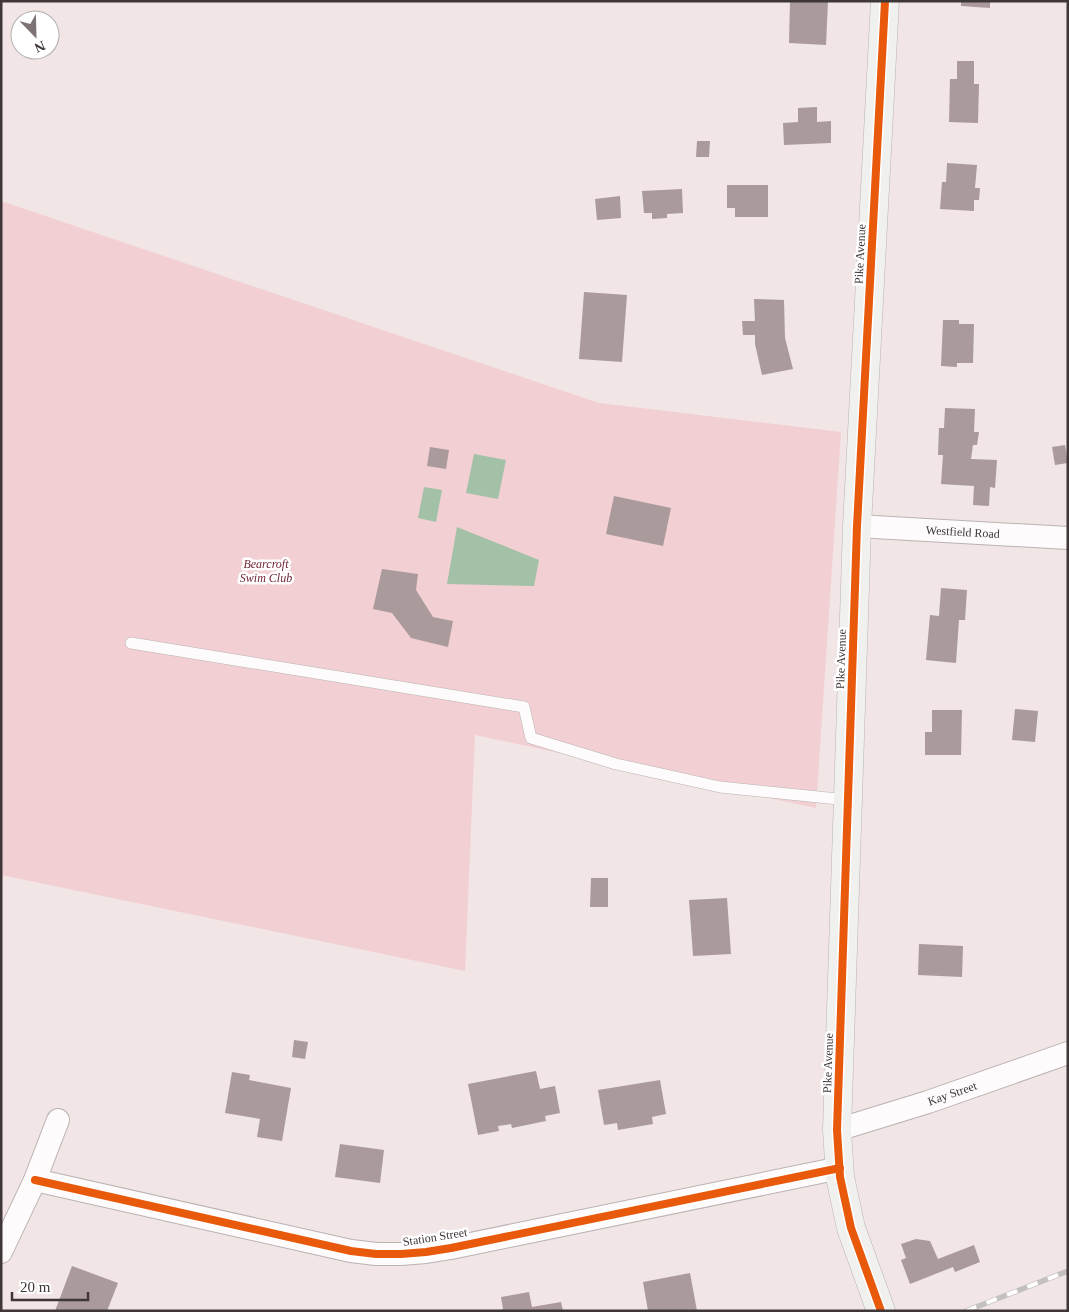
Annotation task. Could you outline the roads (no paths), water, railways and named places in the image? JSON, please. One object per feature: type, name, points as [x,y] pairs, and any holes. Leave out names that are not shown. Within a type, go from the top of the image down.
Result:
[{"type":"street","name":"Pike Avenue","points":[[881,1311],[850,1228],[843,1193],[837,1130],[857,526],[885,1]]},
{"type":"street","name":"Westfield Road","points":[[857,526],[1068,538]]},
{"type":"street","name":"Kay Street","points":[[837,1130],[928,1102],[1068,1053]]},
{"type":"street","points":[[1,1252],[34,1180],[58,1120]]},
{"type":"street","name":"Station Street","points":[[34,1180],[326,1246],[376,1254],[401,1254],[451,1248],[840,1168]]},
{"type":"lane","points":[[131,643],[524,707],[531,738],[616,764],[720,787],[848,800]]},
{"type":"railway","points":[[966,1311],[1068,1271]]},
{"type":"park label","name":"Bearcroft Swim Club","points":[[266,571]]}]
